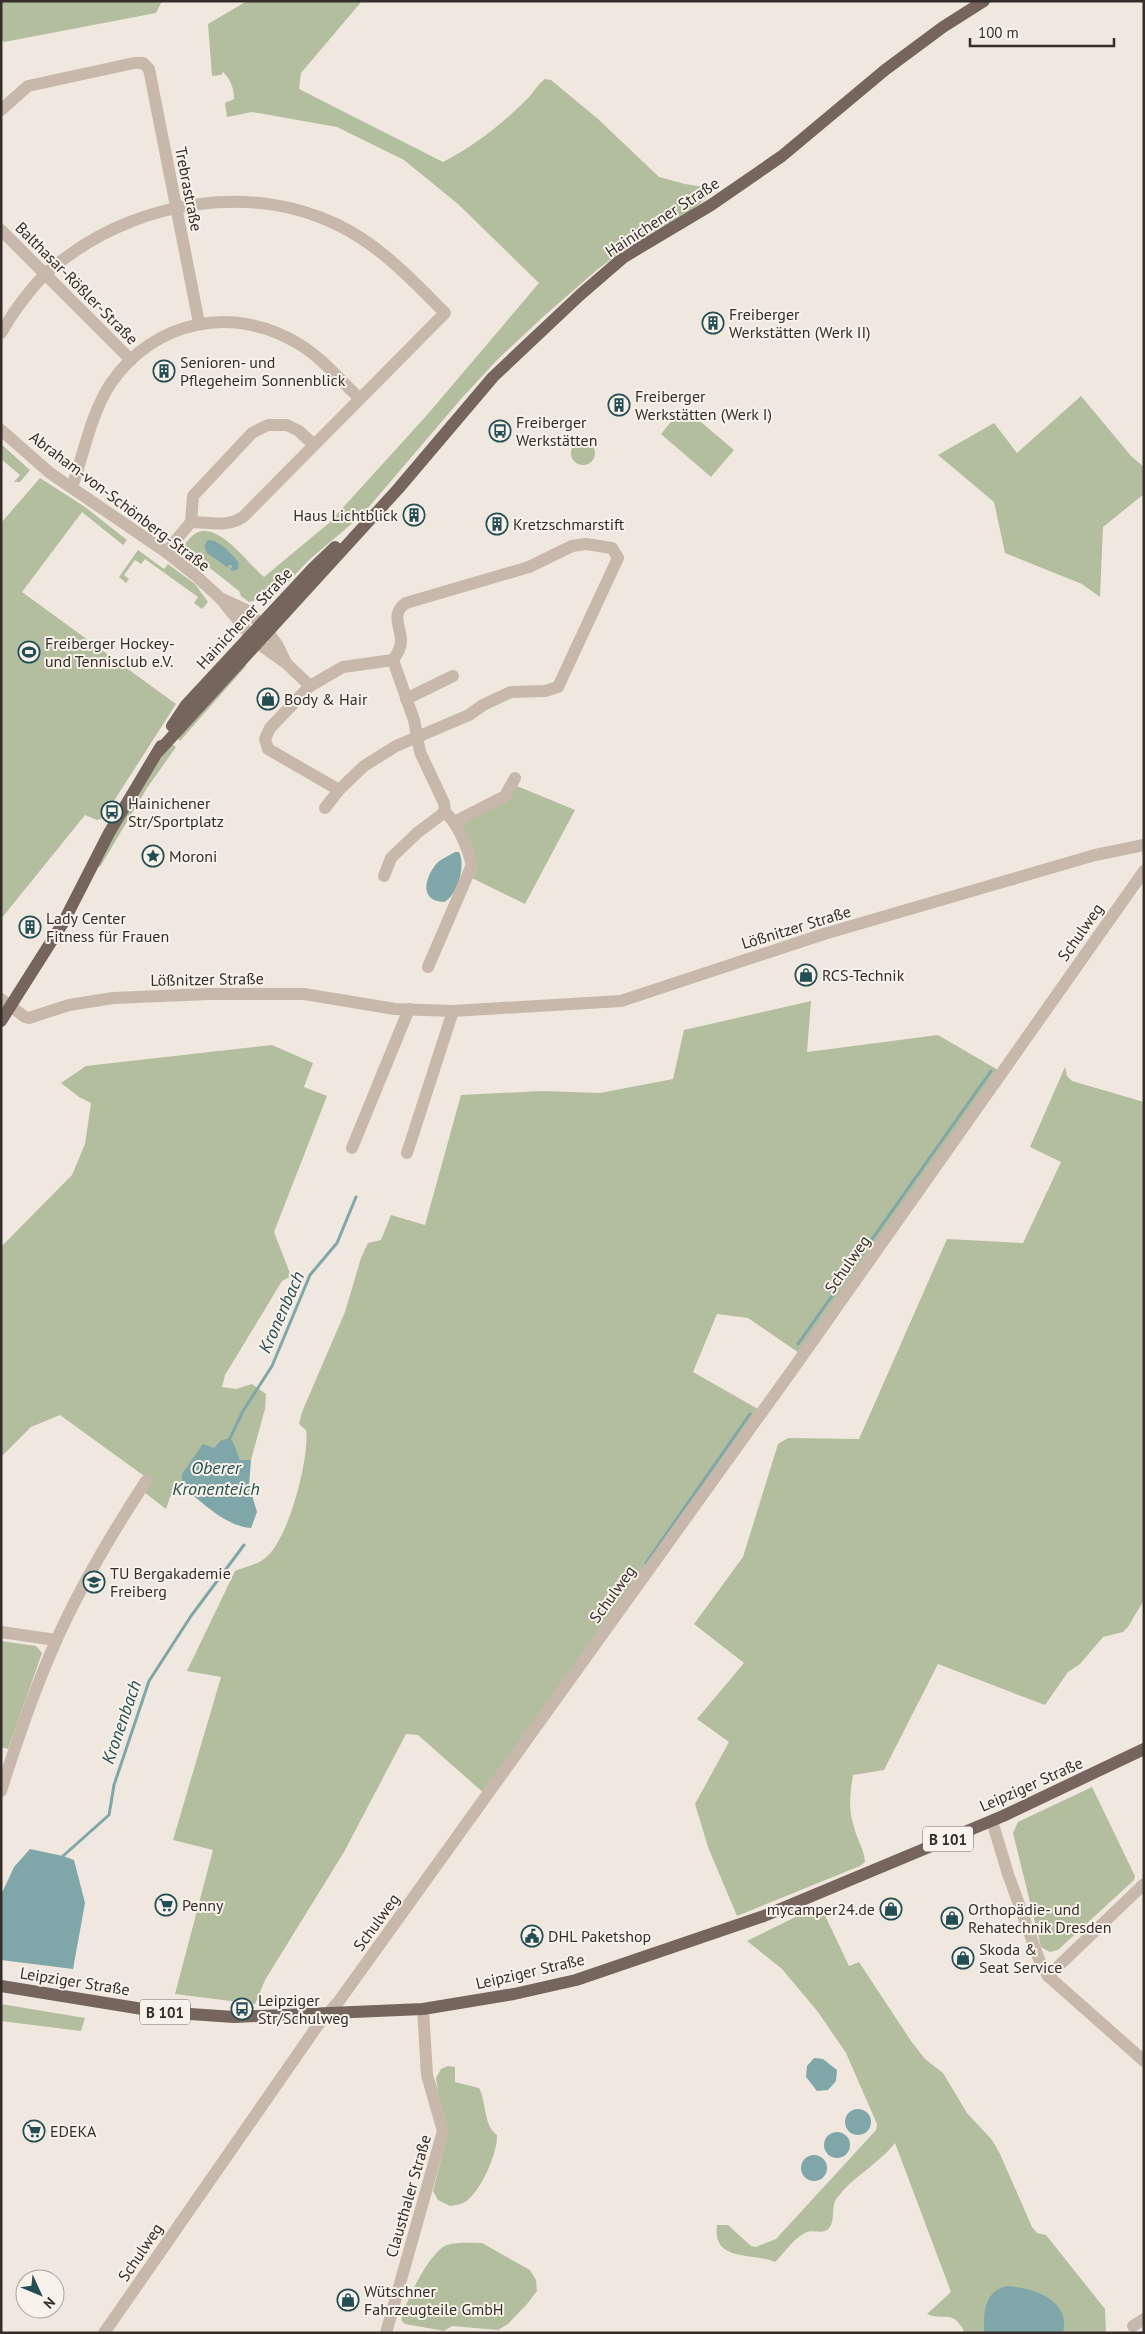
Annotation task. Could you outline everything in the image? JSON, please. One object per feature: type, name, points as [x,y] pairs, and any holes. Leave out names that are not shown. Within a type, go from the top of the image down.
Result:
[{"type":"main road","name":"Hainichener Straße","points":[[1,1021],[6,1003],[63,922],[109,833],[158,752],[254,639],[370,519],[452,428],[493,377],[533,337],[604,274],[632,252],[711,205],[774,162],[885,70],[943,27],[984,1]]},
{"type":"main road","name":"Leipziger Straße","points":[[1,1986],[170,2013],[244,2017],[423,2009],[514,1994],[586,1976],[764,1916],[992,1821],[1144,1749]]},
{"type":"street","name":"Trebrastraße","points":[[1,110],[28,86],[134,63],[143,63],[149,69],[199,323]]},
{"type":"street","points":[[1,333],[21,302],[45,274],[98,236],[148,214],[176,208],[242,202],[286,207],[320,217],[356,234],[385,255],[445,313],[243,517],[236,522],[225,524],[191,522]]},
{"type":"street","name":"Balthasar-Rößler-Straße","points":[[1,230],[131,360]]},
{"type":"street","points":[[72,487],[102,400],[111,384],[131,360],[163,337],[199,323],[245,324],[285,336],[314,355],[359,398]]},
{"type":"street","points":[[166,552],[191,522],[193,496],[252,433],[268,425],[286,425],[299,431],[314,444]]},
{"type":"street","name":"Abraham-von-Schönberg-Straße","points":[[1,430],[42,466],[166,552],[220,598],[254,639],[286,663]]},
{"type":"street","points":[[325,808],[339,790],[364,766],[396,746],[415,737],[469,715],[483,705],[511,692],[544,691],[558,687],[618,558],[612,548],[586,544],[572,546],[529,567],[406,603],[399,608],[396,615],[401,640],[400,650],[394,660],[414,720],[415,737],[444,803],[445,812],[454,822],[472,865],[428,967]]},
{"type":"street","name":"Abraham-von-Schönberg-Straße","points":[[220,598],[246,610],[278,646],[286,663]]},
{"type":"street","points":[[339,790],[268,749],[265,738],[270,728],[310,686],[343,667],[394,660]]},
{"type":"street","points":[[286,663],[310,686]]},
{"type":"street","points":[[406,699],[453,676]]},
{"type":"street","points":[[454,822],[505,796],[515,778]]},
{"type":"street","points":[[384,876],[391,858],[418,833],[439,819],[445,812]]},
{"type":"street","name":"Lößnitzer Straße","points":[[6,1003],[29,1018],[69,1006],[113,998],[209,994],[304,994],[395,1009],[453,1011],[621,1001],[824,934],[1096,855],[1144,845]]},
{"type":"street","name":"Schulweg","points":[[104,2333],[318,2025],[330,2012],[486,1799],[1144,871]]},
{"type":"street","points":[[352,1148],[409,1009]]},
{"type":"street","points":[[406,1153],[453,1011]]},
{"type":"street","points":[[1,1792],[25,1717],[56,1640],[119,1522],[146,1481]]},
{"type":"street","points":[[1,1632],[56,1640]]},
{"type":"street","points":[[992,1821],[1008,1874],[1040,1962],[1048,1976],[1144,2061]]},
{"type":"street","points":[[1048,1976],[1144,1884]]},
{"type":"street","name":"Clausthaler Straße","points":[[386,2333],[443,2131],[427,2075],[423,2009]]},
{"type":"green space","points":[[1,1],[162,1],[156,13],[4,42],[1,39]]},
{"type":"green space","points":[[247,1],[362,1],[301,73],[299,89],[443,162],[466,149],[500,124],[545,79],[551,80],[598,119],[659,177],[685,184],[717,189],[692,210],[629,246],[598,269],[544,316],[498,359],[461,399],[362,515],[309,560],[271,600],[261,599],[249,602],[241,596],[239,591],[187,550],[184,544],[196,533],[205,531],[214,533],[233,546],[264,577],[329,523],[427,415],[539,283],[458,204],[404,160],[337,127],[252,112],[227,117],[225,103],[234,99],[232,84],[223,72],[221,75],[212,76],[208,24]],"holes":[[[216,541],[239,562],[232,567],[229,565]]]},
{"type":"green space","points":[[1081,396],[1131,456],[1144,467],[1144,494],[1103,527],[1100,597],[1082,584],[1005,553],[994,502],[938,455],[994,423],[1017,453]]},
{"type":"green space","points":[[683,407],[734,450],[711,477],[661,434]]},
{"type":"green space","points":[[583,441],[588,442],[594,448],[594,458],[588,464],[583,465],[578,464],[572,458],[571,453],[572,448],[578,442]]},
{"type":"green space","points":[[1,444],[30,470],[20,482],[14,482],[20,475],[1,459]]},
{"type":"green space","points":[[40,478],[85,507],[127,540],[123,545],[82,512],[22,592],[176,704],[103,818],[97,820],[85,815],[1,919],[1,523]]},
{"type":"green space","points":[[138,550],[164,569],[168,564],[195,584],[208,602],[202,609],[194,603],[198,597],[145,559],[141,564],[135,560],[124,575],[129,579],[126,583],[119,577]]},
{"type":"green space","points":[[246,663],[246,666],[180,741],[177,738]]},
{"type":"green space","points":[[172,744],[176,747],[147,788],[100,867],[96,864],[161,758]]},
{"type":"green space","points":[[512,784],[575,810],[525,904],[472,878],[454,822],[505,796]]},
{"type":"green space","points":[[811,1001],[807,1052],[938,1035],[998,1070],[799,1353],[748,1318],[717,1314],[693,1372],[758,1409],[486,1795],[418,1735],[406,1734],[344,1852],[265,1980],[255,2004],[175,1994],[213,1850],[173,1840],[221,1677],[187,1671],[235,1571],[264,1559],[273,1550],[281,1536],[296,1499],[301,1478],[306,1443],[306,1430],[299,1424],[302,1412],[345,1312],[361,1258],[368,1243],[381,1240],[391,1215],[425,1225],[461,1095],[542,1091],[600,1093],[673,1079],[684,1030]]},
{"type":"green space","points":[[272,1045],[313,1063],[304,1087],[327,1096],[274,1232],[291,1276],[282,1281],[225,1375],[222,1387],[236,1389],[252,1384],[266,1394],[265,1409],[251,1460],[240,1460],[237,1453],[220,1441],[214,1448],[208,1447],[182,1474],[182,1486],[170,1497],[166,1509],[144,1492],[151,1481],[60,1415],[31,1427],[1,1457],[1,1247],[72,1175],[85,1144],[91,1103],[79,1097],[61,1083],[86,1066]]},
{"type":"green space","points":[[1065,1067],[1067,1076],[1072,1081],[1144,1102],[1144,1600],[1128,1627],[1123,1632],[1103,1637],[1080,1664],[1068,1672],[1045,1705],[938,1664],[884,1770],[853,1775],[850,1808],[855,1832],[865,1862],[860,1866],[737,1916],[708,1847],[695,1804],[729,1742],[697,1719],[744,1663],[694,1624],[743,1557],[778,1444],[788,1438],[859,1439],[947,1239],[1023,1243],[1061,1162],[1030,1147]]},
{"type":"green space","points":[[1,1641],[36,1646],[42,1653],[8,1749],[1,1747]]},
{"type":"green space","points":[[1092,1787],[1135,1876],[1134,1880],[1058,1950],[1050,1952],[1041,1947],[1013,1833],[1018,1822]]},
{"type":"green space","points":[[820,1905],[849,1966],[859,1962],[911,2041],[925,2059],[943,2073],[967,2113],[992,2140],[1032,2227],[1037,2233],[1046,2235],[1105,2309],[1106,2333],[965,2333],[956,2320],[952,2318],[927,2314],[951,2292],[895,2143],[843,2190],[835,2201],[832,2223],[827,2230],[822,2232],[811,2231],[801,2235],[775,2262],[736,2254],[727,2251],[721,2245],[717,2237],[717,2225],[728,2225],[751,2246],[756,2247],[776,2239],[876,2130],[877,2124],[846,2053],[818,2012],[782,1969],[747,1941]]},
{"type":"green space","points":[[1,2004],[85,2018],[81,2031],[1,2021]]},
{"type":"green space","points":[[448,2066],[455,2067],[455,2082],[479,2088],[489,2126],[497,2135],[495,2152],[482,2182],[465,2202],[450,2206],[438,2200],[433,2191],[445,2145],[436,2078],[441,2069]]},
{"type":"green space","points":[[482,2243],[530,2270],[536,2280],[537,2291],[508,2324],[498,2330],[452,2326],[444,2331],[405,2324],[401,2320],[407,2302],[419,2278],[440,2249],[451,2244]]},
{"type":"water","points":[[208,540],[221,544],[229,551],[239,562],[238,569],[230,570],[232,567],[230,565],[227,567],[207,553],[204,546]]},
{"type":"water","points":[[455,852],[459,852],[462,864],[457,887],[444,902],[436,901],[427,893],[427,881],[438,862]]},
{"type":"water","name":"Oberer Kronenteich","points":[[230,1438],[240,1460],[251,1460],[249,1485],[257,1512],[251,1528],[232,1523],[223,1518],[182,1486],[182,1474],[203,1444],[214,1448],[220,1441]]},
{"type":"water","points":[[30,1849],[74,1860],[85,1903],[73,1969],[1,1960],[1,1895],[14,1867]]},
{"type":"water","points":[[814,2058],[823,2059],[837,2070],[836,2081],[828,2090],[817,2091],[806,2077],[807,2066]]},
{"type":"water","points":[[858,2109],[867,2113],[871,2122],[867,2131],[858,2135],[849,2131],[845,2122],[849,2113]]},
{"type":"water","points":[[837,2132],[846,2136],[850,2145],[846,2154],[837,2158],[828,2154],[824,2145],[828,2136]]},
{"type":"water","points":[[814,2155],[823,2159],[827,2168],[823,2177],[814,2181],[805,2177],[801,2168],[805,2159]]},
{"type":"water","points":[[1007,2286],[1028,2289],[1048,2298],[1056,2304],[1064,2321],[1063,2333],[984,2333],[986,2304],[993,2293]]},
{"type":"waterway","points":[[798,1344],[991,1071]]},
{"type":"waterway","name":"Kronenbach","points":[[230,1438],[243,1411],[272,1366],[310,1275],[337,1243],[356,1197]]},
{"type":"waterway","points":[[824,1286],[833,1293]]},
{"type":"waterway","points":[[646,1563],[750,1414]]},
{"type":"waterway","name":"Kronenbach","points":[[63,1856],[109,1815],[114,1785],[149,1681],[191,1616],[244,1545]]},
{"type":"place","name":"Freiberger Werkstätten (Werk II)","points":[[713,323]]},
{"type":"place","name":"Senioren- und Pflegeheim Sonnenblick","points":[[164,371]]},
{"type":"place","name":"Freiberger Werkstätten (Werk I)","points":[[619,405]]},
{"type":"place","name":"Freiberger Werkstätten","points":[[500,431]]},
{"type":"place","name":"Haus Lichtblick","points":[[414,515]]},
{"type":"place","name":"Kretzschmarstift","points":[[497,524]]},
{"type":"place","name":"Freiberger Hockey- und Tennisclub e.V.","points":[[29,652]]},
{"type":"place","name":"Body & Hair","points":[[268,699]]},
{"type":"place","name":"Hainichener Str/Sportplatz","points":[[112,812]]},
{"type":"place","name":"Moroni","points":[[153,856]]},
{"type":"place","name":"Lady Center Fitness für Frauen","points":[[30,927]]},
{"type":"place","name":"RCS-Technik","points":[[806,975]]},
{"type":"place","name":"TU Bergakademie Freiberg","points":[[94,1582]]},
{"type":"place","name":"Penny","points":[[166,1905]]},
{"type":"place","name":"mycamper24.de","points":[[891,1909]]},
{"type":"place","name":"Orthopädie- und Rehatechnik Dresden","points":[[952,1918]]},
{"type":"place","name":"DHL Paketshop","points":[[532,1936]]},
{"type":"place","name":"Skoda & Seat Service","points":[[963,1958]]},
{"type":"place","name":"Leipziger Str/Schulweg","points":[[242,2009]]},
{"type":"place","name":"EDEKA","points":[[34,2131]]},
{"type":"place","name":"Wütschner Fahrzeugteile GmbH","points":[[348,2300]]}]
